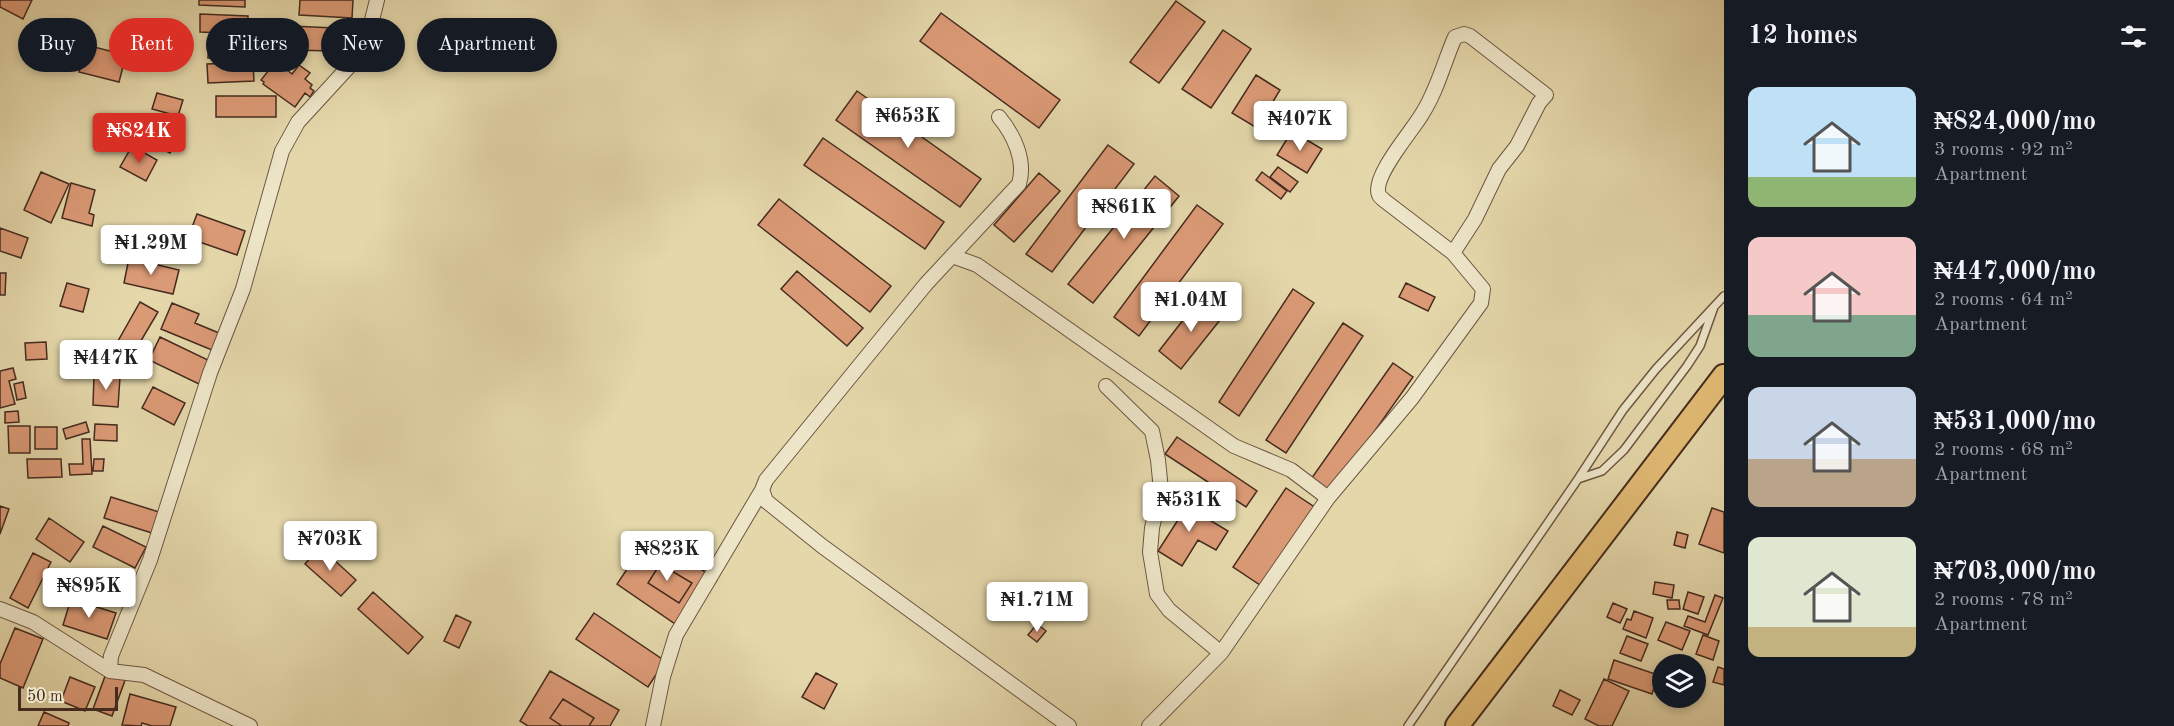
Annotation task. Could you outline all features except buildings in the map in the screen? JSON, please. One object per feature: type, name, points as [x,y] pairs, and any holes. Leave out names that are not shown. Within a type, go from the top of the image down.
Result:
[{"type":"main road","points":[[1457,726],[1724,376]]},
{"type":"street","points":[[110,671],[111,656],[150,560],[210,374],[243,289],[282,151],[298,122],[354,61],[371,24],[377,0]]},
{"type":"street","points":[[1149,726],[1221,653],[1328,498],[1412,398],[1481,303],[1483,289],[1453,253],[1379,196],[1378,189],[1383,173],[1405,137],[1423,114],[1455,37],[1464,34],[1470,36],[1546,95],[1539,103],[1517,146],[1499,169],[1475,219],[1453,253]]},
{"type":"street","points":[[653,726],[663,677],[676,635],[762,490],[765,480],[926,284],[1019,184],[1020,159],[1006,126],[999,117]]},
{"type":"street","points":[[965,242],[977,266]]},
{"type":"street","points":[[952,256],[977,266],[1234,446],[1291,470],[1328,498]]},
{"type":"street","points":[[1106,386],[1152,431],[1161,490],[1152,528],[1150,552],[1157,594],[1169,610],[1221,653]]},
{"type":"street","points":[[762,490],[765,501],[822,546],[1069,726]]},
{"type":"street","points":[[0,609],[33,622],[110,671],[144,675],[230,722],[250,726]]},
{"type":"lane","points":[[1408,726],[1623,410],[1656,369],[1724,296]]},
{"type":"lane","points":[[1578,479],[1602,471],[1624,450],[1694,356],[1700,346],[1715,304]]}]
